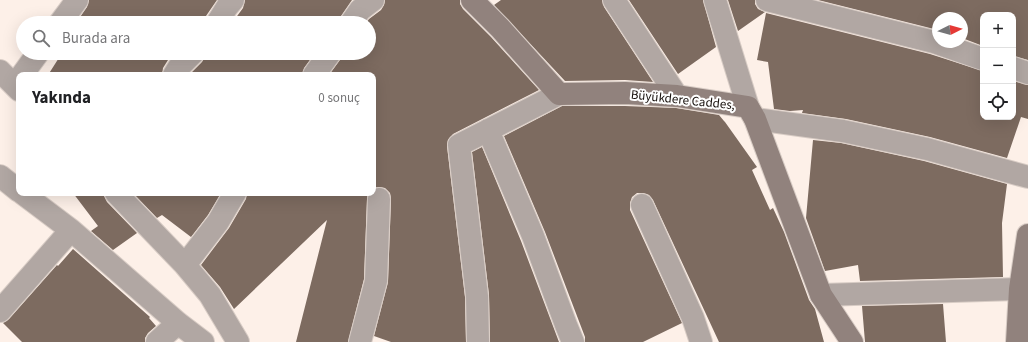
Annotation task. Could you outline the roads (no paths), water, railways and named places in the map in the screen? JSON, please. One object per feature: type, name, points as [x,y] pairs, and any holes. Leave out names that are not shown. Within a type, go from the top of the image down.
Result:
[{"type":"street","points":[[65,16],[77,0]]},
{"type":"street","points":[[356,16],[360,10],[372,0]]},
{"type":"street","points":[[472,0],[500,28],[558,94],[459,145],[476,296],[478,342]]},
{"type":"street","points":[[614,0],[677,96]]},
{"type":"street","points":[[715,0],[751,113],[821,295],[852,342]]},
{"type":"street","points":[[768,0],[813,6],[980,57]]},
{"type":"street","points":[[22,72],[32,60]]},
{"type":"street","points":[[176,72],[186,60]]},
{"type":"street","points":[[316,72],[325,60]]},
{"type":"street","points":[[1016,69],[1028,74]]},
{"type":"street","name":"Büyükdere Caddes,","points":[[558,94],[625,93],[677,96],[751,113]]},
{"type":"street","points":[[751,113],[927,149],[1028,178]]},
{"type":"street","points":[[488,130],[533,236],[573,342]]},
{"type":"street","points":[[0,176],[16,189]]},
{"type":"street","points":[[26,196],[71,230],[178,323],[203,342]]},
{"type":"street","points":[[119,196],[210,295],[238,342]]},
{"type":"street","points":[[184,265],[218,222],[233,196]]},
{"type":"street","points":[[360,342],[376,281],[379,199]]},
{"type":"street","points":[[642,206],[693,318],[701,342]]},
{"type":"street","points":[[0,310],[71,230]]},
{"type":"street","points":[[1017,342],[1020,289],[1028,240]]},
{"type":"street","points":[[821,295],[1020,289]]},
{"type":"street","points":[[157,342],[178,323]]}]
